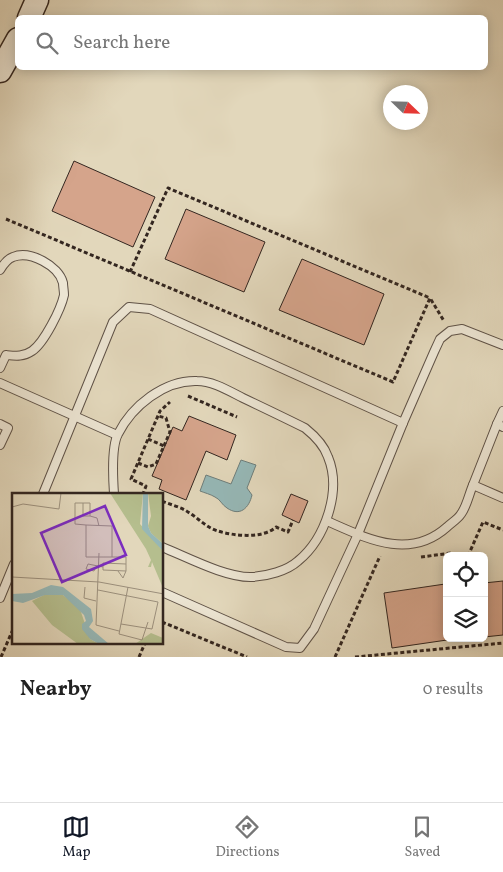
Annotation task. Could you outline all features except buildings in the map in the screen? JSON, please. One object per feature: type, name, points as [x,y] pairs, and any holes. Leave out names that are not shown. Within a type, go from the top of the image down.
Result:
[{"type":"street","points":[[30,15],[37,0]]},
{"type":"street","points":[[0,72],[15,44]]},
{"type":"lane","points":[[0,270],[12,257],[26,255],[36,258],[53,268],[60,276],[64,294],[54,318],[44,336],[33,350],[20,356],[3,353],[0,368]]},
{"type":"lane","points":[[42,493],[76,417],[113,322],[129,307],[150,309],[403,423]]},
{"type":"lane","points":[[164,593],[286,647],[300,648],[314,629],[358,534],[403,423],[440,339],[450,331],[462,329],[503,345]]},
{"type":"lane","points":[[114,493],[112,472],[117,435],[139,404],[161,389],[180,383],[196,381],[214,384],[306,428],[317,438],[329,458],[333,483],[332,500],[327,521],[316,542],[298,562],[276,573],[251,577],[228,574],[164,548]]},
{"type":"lane","points":[[0,383],[117,435]]},
{"type":"lane","points":[[327,521],[358,534],[394,545],[416,544],[441,533],[462,514],[472,485],[500,426],[503,411]]},
{"type":"lane","points":[[0,424],[8,428],[0,445]]},
{"type":"lane","points":[[472,485],[503,498]]},
{"type":"lane","points":[[0,598],[12,569]]},
{"type":"path","points":[[130,272],[168,188],[430,298],[450,331]]},
{"type":"path","points":[[6,219],[393,382],[430,298]]},
{"type":"path","points":[[184,397],[189,396],[237,417]]},
{"type":"path","points":[[143,493],[146,486],[131,479],[160,411],[174,400]]},
{"type":"path","points":[[138,463],[148,467],[156,464],[170,432],[166,418],[158,416]]},
{"type":"path","points":[[148,440],[164,446]]},
{"type":"path","points":[[164,503],[187,511],[217,531],[233,534],[254,535],[271,532],[276,527],[288,532],[293,520]]},
{"type":"path","points":[[470,552],[483,522],[503,530]]},
{"type":"path","points":[[417,558],[443,554]]},
{"type":"path","points":[[336,657],[379,556],[389,557]]},
{"type":"path","points":[[164,623],[247,657]]},
{"type":"path","points":[[1,657],[12,632]]},
{"type":"path","points":[[139,657],[145,644]]},
{"type":"path","points":[[355,657],[503,644]]},
{"type":"water","points":[[241,460],[256,465],[247,488],[252,495],[251,500],[243,510],[236,512],[227,508],[217,498],[200,491],[206,475],[231,484]]}]
